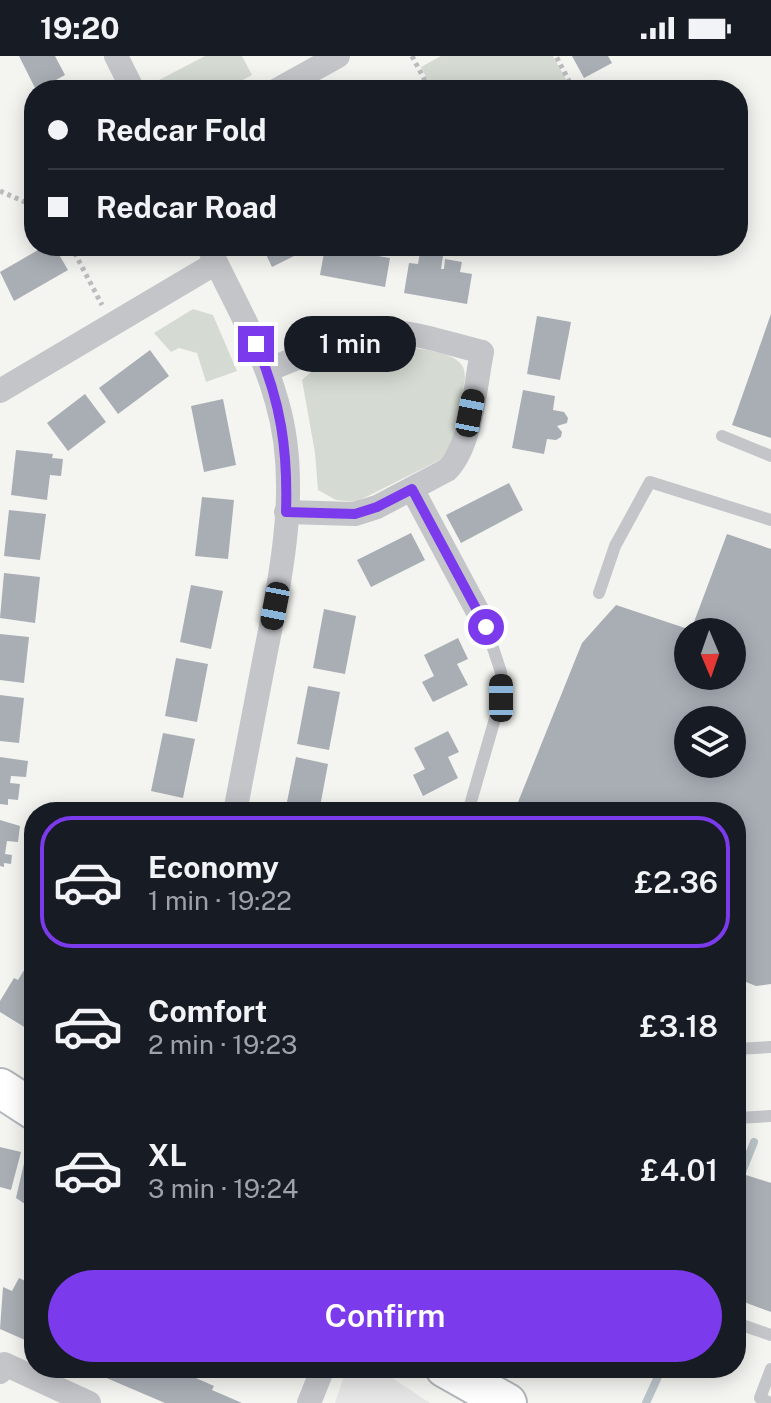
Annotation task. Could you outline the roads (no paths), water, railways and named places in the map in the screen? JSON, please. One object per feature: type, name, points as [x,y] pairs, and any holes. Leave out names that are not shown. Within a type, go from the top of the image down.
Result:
[{"type":"main road","points":[[0,1088],[24,1104]]},
{"type":"main road","points":[[463,1378],[507,1403]]},
{"type":"street","points":[[116,56],[128,80]]},
{"type":"street","points":[[295,80],[338,56]]},
{"type":"street","points":[[0,391],[112,325],[209,256]]},
{"type":"street","points":[[213,256],[267,370],[285,441],[286,512],[280,577],[237,802]]},
{"type":"street","points":[[267,370],[337,343],[373,335],[410,334],[482,352],[460,454],[447,470],[377,507],[355,514],[286,512]]},
{"type":"street","points":[[412,489],[486,627]]},
{"type":"street","points":[[0,1372],[4,1364],[24,1373]]},
{"type":"street","points":[[35,1378],[89,1403]]},
{"type":"street","points":[[309,1403],[319,1378]]},
{"type":"lane","points":[[722,436],[771,456]]},
{"type":"lane","points":[[599,593],[615,546],[650,482],[771,520]]},
{"type":"lane","points":[[471,802],[501,698],[501,672],[486,627]]},
{"type":"lane","points":[[746,1048],[771,1047]]},
{"type":"lane","points":[[746,1117],[771,1116]]},
{"type":"lane","points":[[746,1326],[771,1335]]},
{"type":"lane","points":[[770,1403],[760,1398],[771,1369]]},
{"type":"waterway","points":[[746,1162],[754,1142]]},
{"type":"waterway","points":[[646,1403],[657,1378]]}]
